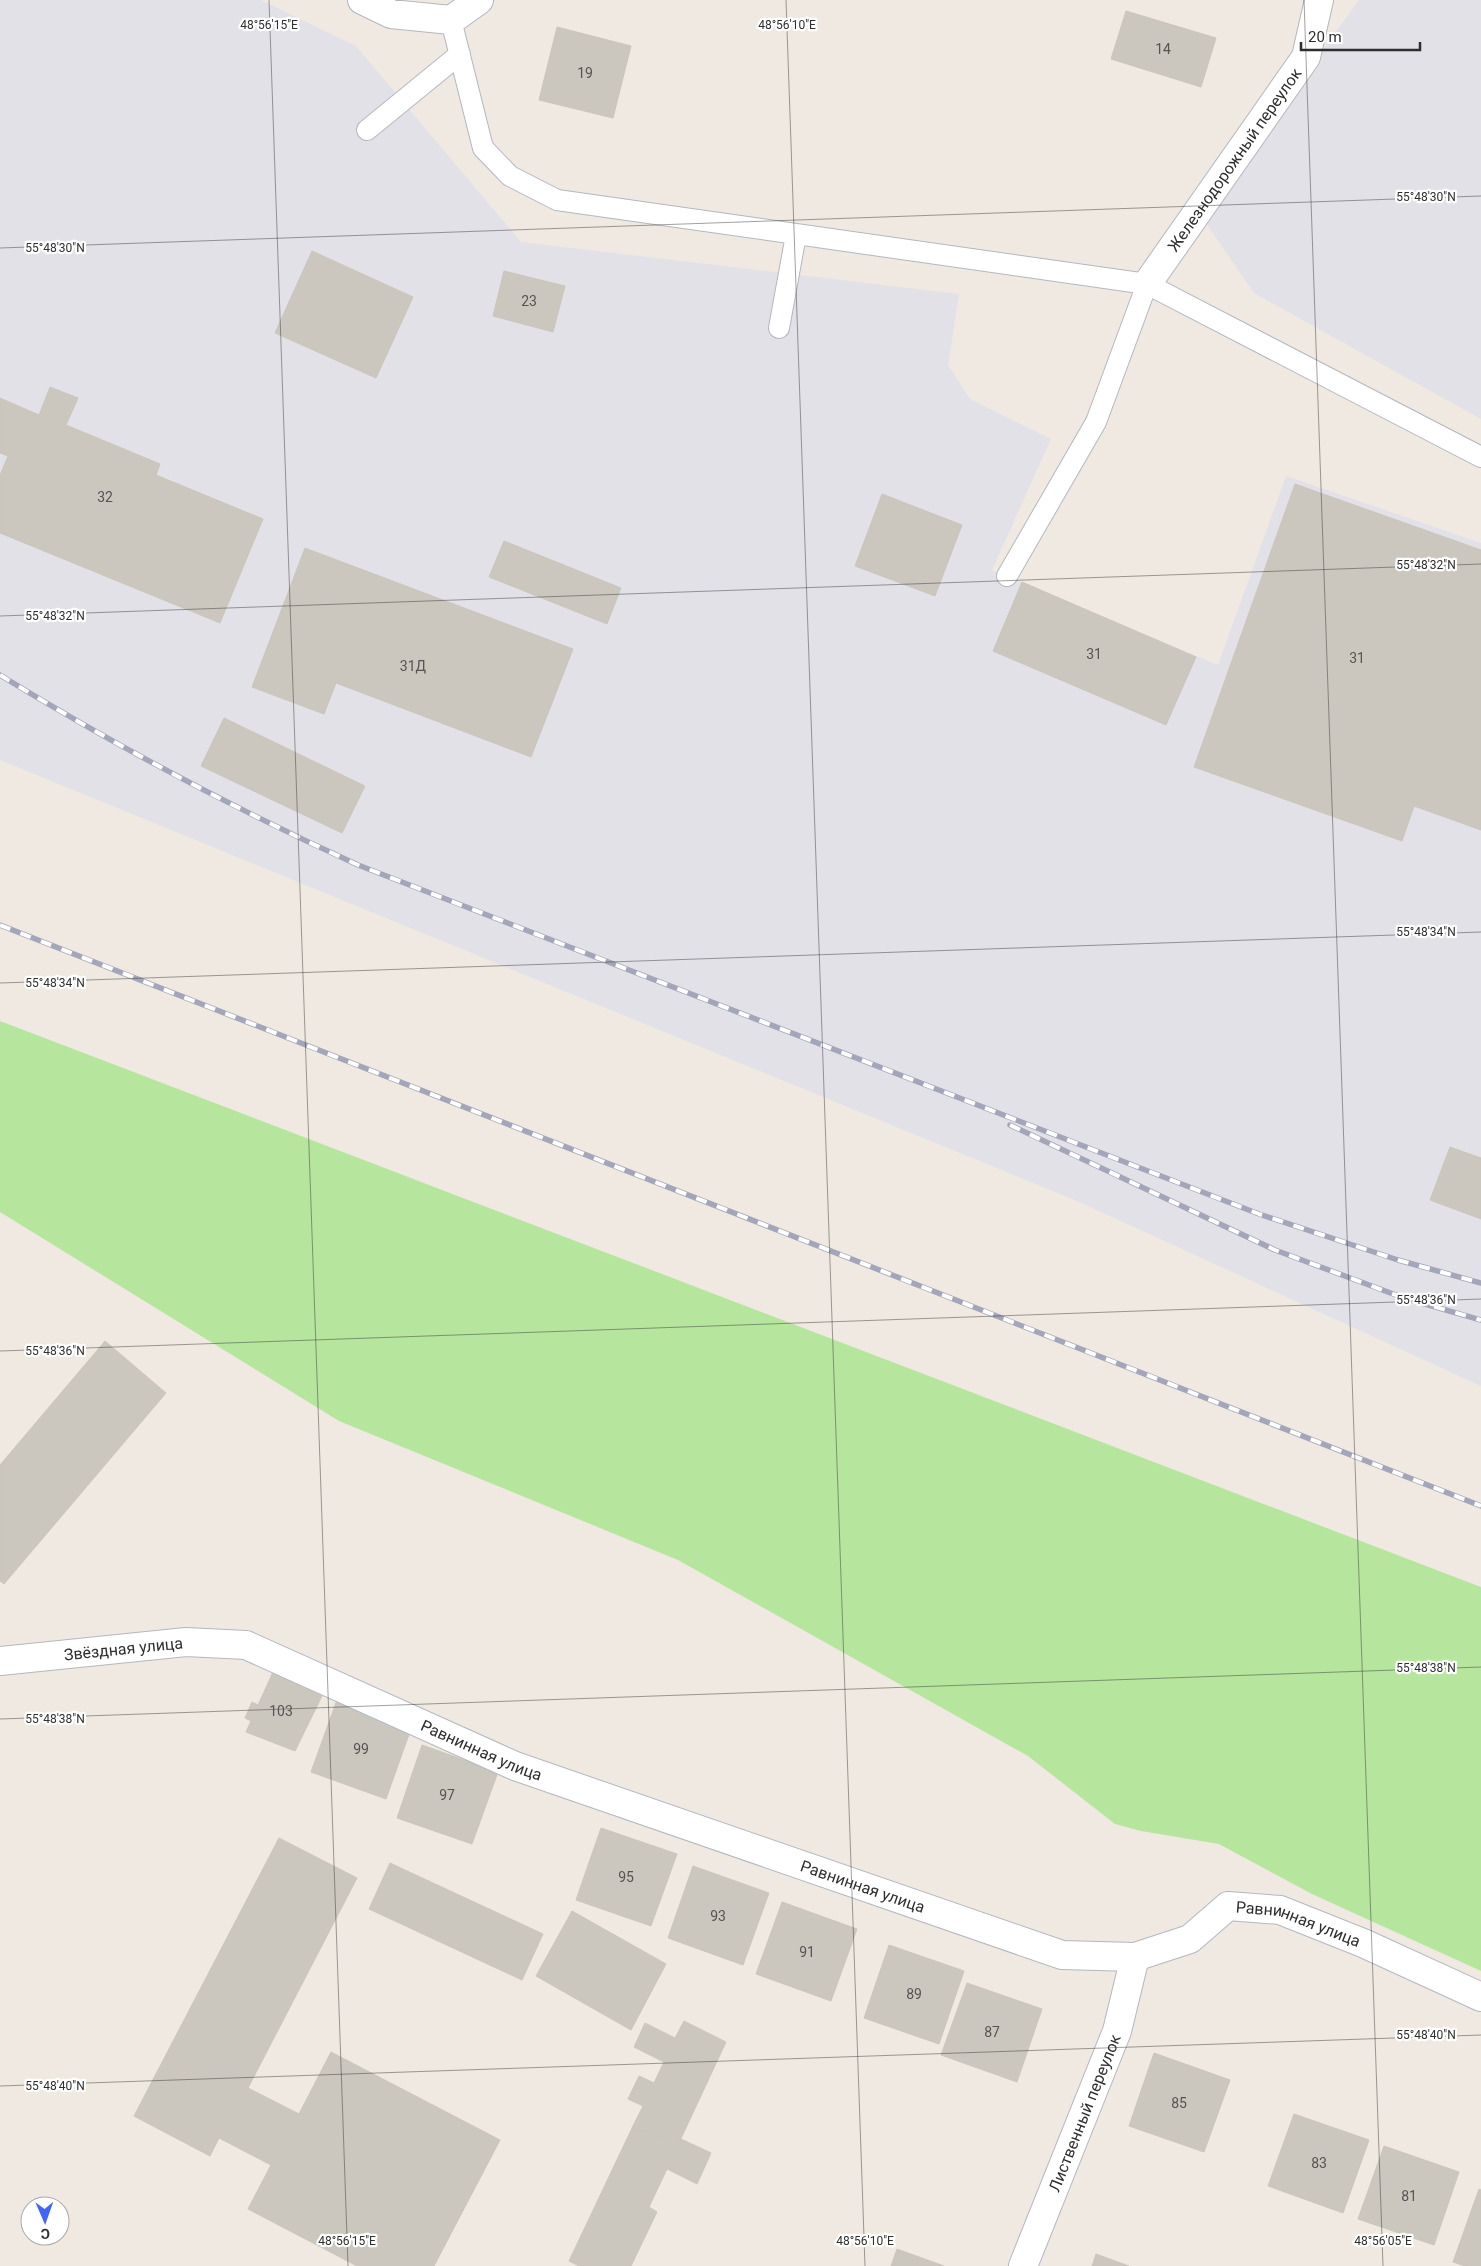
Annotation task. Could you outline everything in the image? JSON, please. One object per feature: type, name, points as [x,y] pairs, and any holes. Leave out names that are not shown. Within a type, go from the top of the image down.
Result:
[{"type":"street","points":[[362,0],[391,14],[451,20],[479,0]]},
{"type":"street","name":"Железнодорожный переулок","points":[[1147,284],[1306,57],[1318,0]]},
{"type":"street","name":"Звёздная улица","points":[[0,1661],[186,1642],[246,1645]]},
{"type":"street","name":"Равнинная улица","points":[[246,1645],[524,1769],[1062,1955],[1135,1957],[1190,1940],[1228,1906],[1280,1910],[1362,1943],[1481,1997]]},
{"type":"street","name":"Лиственный переулок","points":[[1023,2266],[1117,2031],[1135,1957]]},
{"type":"lane","points":[[451,20],[483,148],[510,176],[558,200],[1147,284],[1481,457]]},
{"type":"lane","points":[[367,130],[460,54]]},
{"type":"lane","points":[[779,328],[796,234]]},
{"type":"lane","points":[[1007,576],[1096,422],[1147,284]]},
{"type":"shaded area","points":[[0,0],[261,0],[356,46],[521,242],[959,294],[948,365],[970,399],[1051,439],[992,570],[1218,665],[1286,476],[1481,543],[1481,1386],[1077,1201],[0,760]]},
{"type":"shaded area","points":[[1359,0],[1481,0],[1481,419],[1254,293],[1201,216]]},
{"type":"green space","points":[[0,1021],[1481,1587],[1481,1971],[1312,1894],[1219,1844],[1141,1831],[1115,1824],[1028,1756],[678,1560],[339,1421],[0,1212]]},
{"type":"building","points":[[1126,11],[1216,38],[1201,87],[1111,59]]},
{"type":"building","points":[[557,27],[631,46],[613,118],[539,100]]},
{"type":"building","points":[[312,251],[413,297],[376,378],[275,333]]},
{"type":"building","points":[[504,271],[565,286],[553,332],[493,316]]},
{"type":"building","points":[[50,387],[78,398],[66,425],[160,464],[156,475],[263,519],[220,623],[0,533],[0,475],[8,456],[0,453],[0,398],[39,415]]},
{"type":"building","points":[[1295,484],[1481,550],[1481,830],[1414,806],[1402,841],[1194,767]]},
{"type":"building","points":[[882,494],[962,525],[935,596],[855,566]]},
{"type":"building","points":[[504,541],[621,588],[607,624],[489,577]]},
{"type":"building","points":[[305,548],[573,649],[531,757],[336,683],[324,714],[252,687]]},
{"type":"building","points":[[1022,582],[1196,657],[1166,725],[993,651]]},
{"type":"building","points":[[224,718],[365,786],[342,833],[201,766]]},
{"type":"building","points":[[1450,1147],[1481,1158],[1481,1219],[1430,1200]]},
{"type":"building","points":[[105,1341],[166,1393],[4,1584],[0,1581],[0,1465]]},
{"type":"building","points":[[274,1670],[292,1678],[291,1682],[322,1696],[295,1751],[246,1732],[251,1721],[245,1718],[252,1702],[258,1705]]},
{"type":"building","points":[[337,1700],[412,1726],[386,1799],[311,1772]]},
{"type":"building","points":[[422,1745],[498,1772],[472,1844],[397,1818]]},
{"type":"building","points":[[601,1828],[677,1854],[651,1926],[576,1900]]},
{"type":"building","points":[[279,1838],[357,1878],[248,2088],[299,2114],[331,2052],[500,2140],[434,2266],[357,2266],[248,2209],[271,2165],[219,2138],[210,2156],[134,2116]]},
{"type":"building","points":[[390,1863],[543,1934],[522,1980],[369,1909]]},
{"type":"building","points":[[693,1866],[769,1893],[743,1965],[668,1938]]},
{"type":"building","points":[[782,1902],[857,1929],[831,2001],[756,1974]]},
{"type":"building","points":[[572,1911],[666,1964],[631,2030],[536,1976]]},
{"type":"building","points":[[889,1945],[964,1971],[939,2044],[864,2018]]},
{"type":"building","points":[[967,1983],[1042,2009],[1017,2082],[941,2055]]},
{"type":"building","points":[[684,2021],[726,2042],[677,2147],[633,2126],[643,2106],[628,2099],[639,2076],[654,2083],[664,2062],[634,2047],[645,2023],[675,2038]]},
{"type":"building","points":[[1154,2053],[1230,2080],[1204,2152],[1129,2126]]},
{"type":"building","points":[[1294,2114],[1369,2140],[1343,2213],[1268,2186]]},
{"type":"building","points":[[633,2126],[677,2147],[681,2139],[711,2153],[697,2184],[667,2169],[649,2207],[657,2212],[631,2266],[579,2266],[569,2261]]},
{"type":"building","points":[[1384,2146],[1459,2172],[1434,2245],[1358,2219]]},
{"type":"building","points":[[1479,2189],[1481,2190],[1481,2266],[1465,2266],[1453,2262]]},
{"type":"building","points":[[897,2249],[944,2266],[891,2266]]},
{"type":"building","points":[[1096,2254],[1129,2266],[1092,2266]]},
{"type":"railway","points":[[0,675],[176,776],[266,822],[358,865],[1259,1214],[1398,1260],[1481,1283]]},
{"type":"railway","points":[[0,925],[1481,1506]]},
{"type":"railway","points":[[1010,1125],[1275,1250],[1404,1298],[1481,1320]]}]
